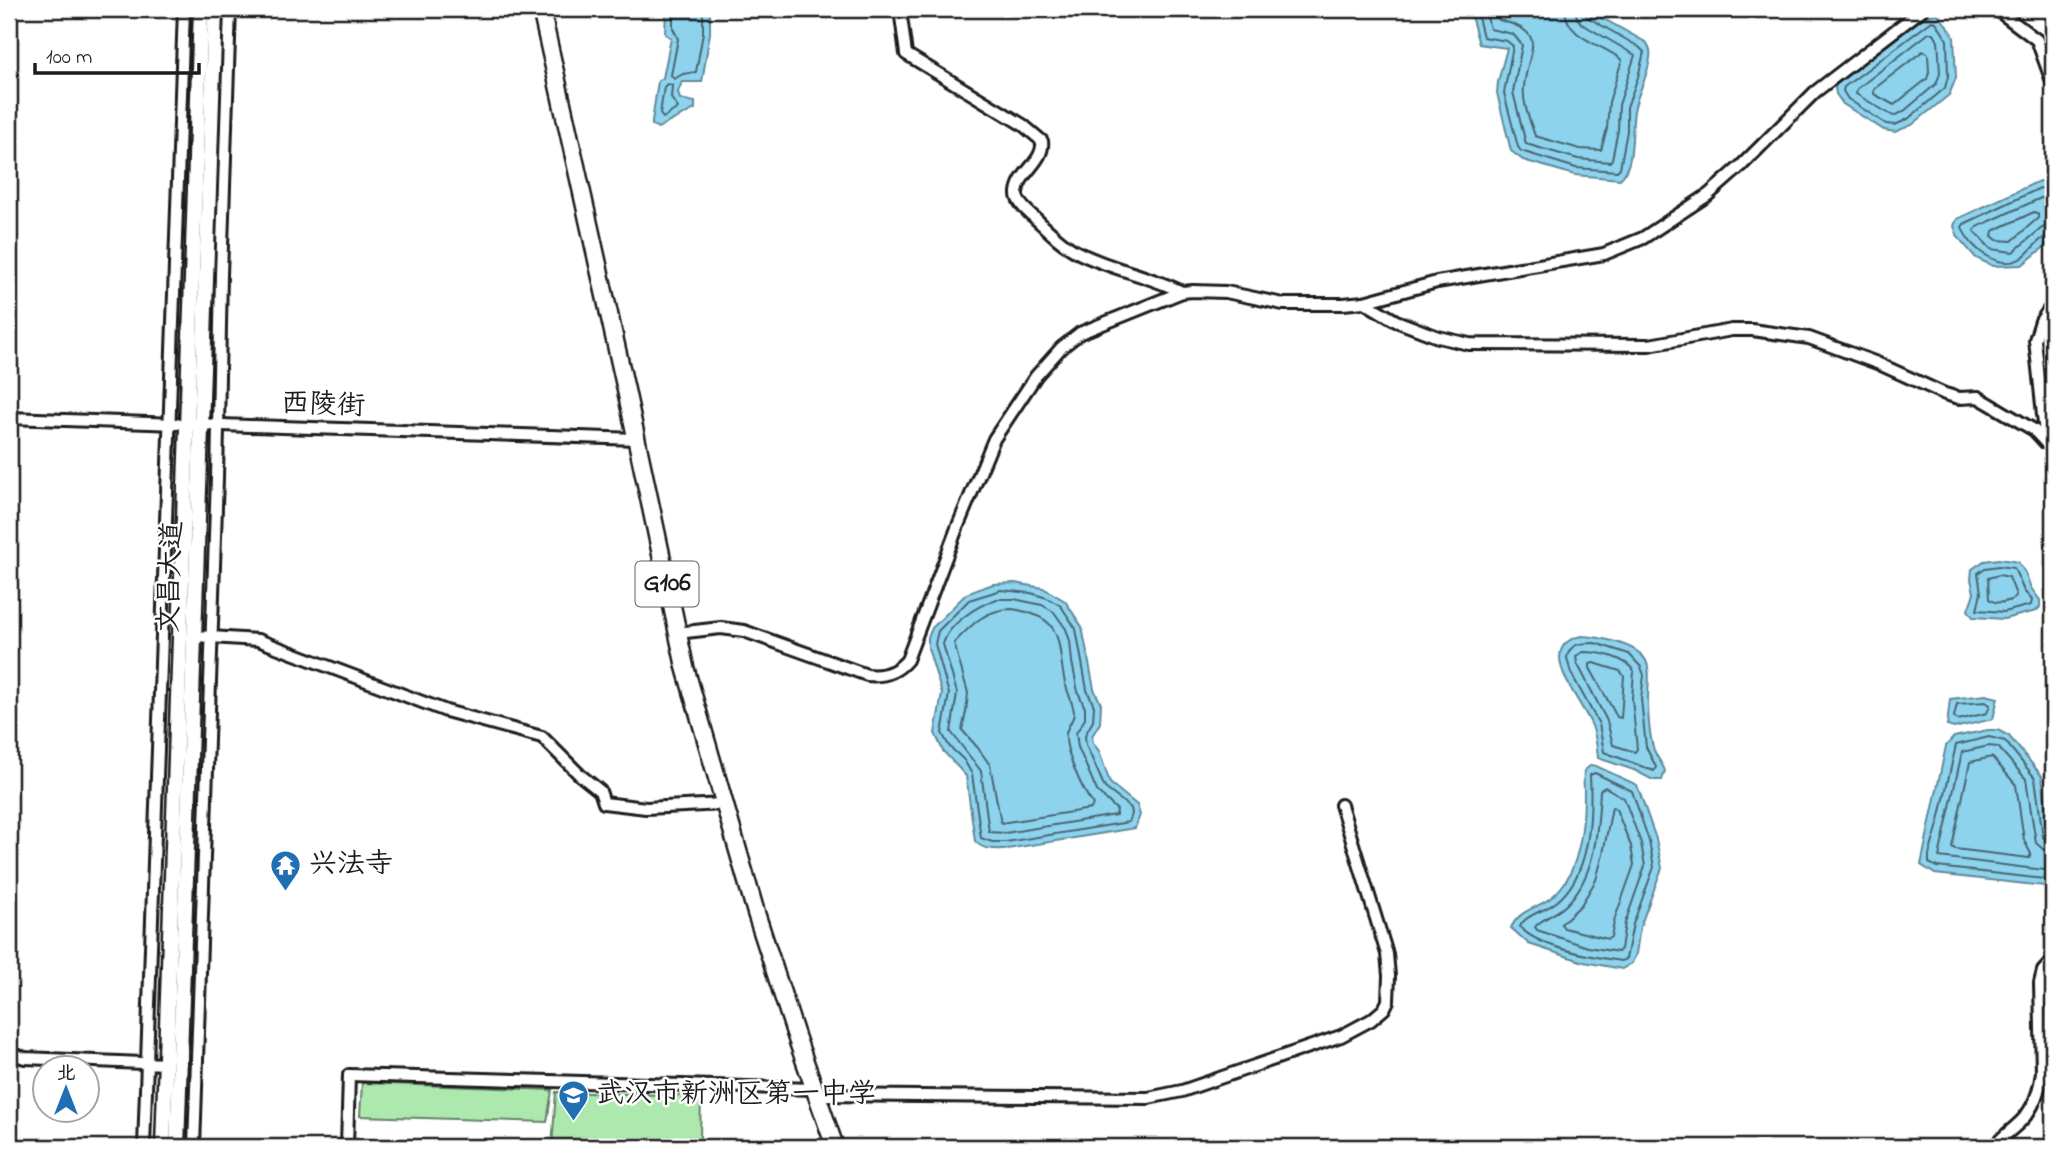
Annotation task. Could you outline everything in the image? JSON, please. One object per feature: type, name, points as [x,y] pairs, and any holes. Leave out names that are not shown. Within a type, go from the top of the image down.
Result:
[{"type":"highway","name":"G106","points":[[541,9],[685,667],[723,804],[835,1147]]},
{"type":"main road","name":"文昌大道","points":[[177,1147],[195,636],[201,9]]},
{"type":"main road","name":"文昌大道","points":[[163,1147],[215,9]]},
{"type":"street","points":[[144,1147],[184,9]]},
{"type":"street","points":[[194,1147],[230,9]]},
{"type":"street","points":[[900,9],[906,54],[1023,125],[1042,141],[1042,150],[1017,189],[1017,198],[1029,213],[1076,251],[1182,292]]},
{"type":"street","points":[[677,633],[708,628],[734,629],[754,633],[867,675],[886,674],[898,669],[907,660],[994,439],[1021,396],[1061,348],[1080,333],[1182,292],[1215,290],[1265,301],[1301,305],[1364,302],[1437,282],[1604,254],[1632,244],[1708,195],[1815,92],[1923,9]]},
{"type":"street","points":[[1996,9],[2037,40],[2053,84]]},
{"type":"street","points":[[1364,302],[1396,321],[1438,337],[1469,344],[1649,345],[1732,330],[1809,338],[1877,363],[1945,394],[1959,398],[1978,397],[2034,430],[2051,446]]},
{"type":"street","points":[[2051,446],[2035,340],[2041,321],[2053,304]]},
{"type":"street","name":"西陵街","points":[[9,418],[637,439]]},
{"type":"street","points":[[195,636],[258,640],[446,710],[542,737],[600,791],[604,803],[646,808],[723,804]]},
{"type":"street","points":[[347,1147],[349,1075],[815,1092],[1148,1098],[1182,1091],[1340,1036],[1378,1015],[1388,1001],[1388,963],[1340,806]]},
{"type":"street","points":[[1994,1147],[2003,1135],[2022,1120],[2040,1084],[2040,983],[2043,971],[2053,960]]},
{"type":"street","points":[[9,1053],[25,1058],[166,1064]]},
{"type":"green space","points":[[362,1083],[552,1090],[547,1122],[360,1116]]},
{"type":"green space","points":[[556,1092],[701,1096],[700,1138],[705,1147],[552,1147]]},
{"type":"green space","points":[[357,1141],[541,1146],[356,1147]]},
{"type":"water","points":[[666,9],[710,9],[710,33],[702,82],[682,82],[678,92],[680,99],[695,102],[695,109],[658,128],[652,125],[652,121],[658,81],[663,78],[671,38],[665,34]]},
{"type":"water","points":[[1469,9],[1586,9],[1647,43],[1650,52],[1649,65],[1634,111],[1628,166],[1620,179],[1575,175],[1523,160],[1511,151],[1497,93],[1507,48],[1479,44]]},
{"type":"water","points":[[1937,13],[1954,38],[1956,78],[1949,95],[1912,125],[1895,132],[1884,130],[1843,104],[1836,94],[1835,87],[1838,83],[1923,18]]},
{"type":"water","points":[[2039,181],[2053,185],[2053,240],[2022,265],[1993,266],[1976,258],[1958,237],[1954,226],[1957,219]]},
{"type":"water","points":[[1999,559],[2018,562],[2040,600],[2040,607],[2036,611],[2004,619],[1973,617],[1968,610],[1974,593],[1972,569],[1984,561]]},
{"type":"water","points":[[1015,583],[1043,588],[1065,601],[1082,627],[1094,689],[1101,704],[1100,723],[1092,736],[1093,743],[1099,751],[1110,783],[1137,805],[1140,815],[1135,828],[1007,849],[985,848],[975,841],[966,776],[943,751],[935,733],[942,694],[928,648],[928,637],[932,628],[966,594],[993,584]]},
{"type":"water","points":[[1581,636],[1619,643],[1644,657],[1648,670],[1651,735],[1654,750],[1665,771],[1662,780],[1653,780],[1634,770],[1598,758],[1592,726],[1565,676],[1561,663],[1561,651],[1567,642]]},
{"type":"water","points":[[1986,695],[1998,698],[1993,719],[1954,728],[1947,726],[1950,699]]},
{"type":"water","points":[[1998,730],[2009,736],[2042,776],[2053,857],[2053,887],[1935,874],[1921,865],[1946,746],[1954,737]]},
{"type":"water","points":[[1591,765],[1637,785],[1656,839],[1662,868],[1640,927],[1636,954],[1632,963],[1622,969],[1584,962],[1529,944],[1511,928],[1524,913],[1553,896],[1569,875],[1579,848],[1584,806],[1584,771]]},
{"type":"place","name":"兴法寺","points":[[286,892]]},
{"type":"place","name":"武汉市新洲区第一中学","points":[[573,1122]]}]
